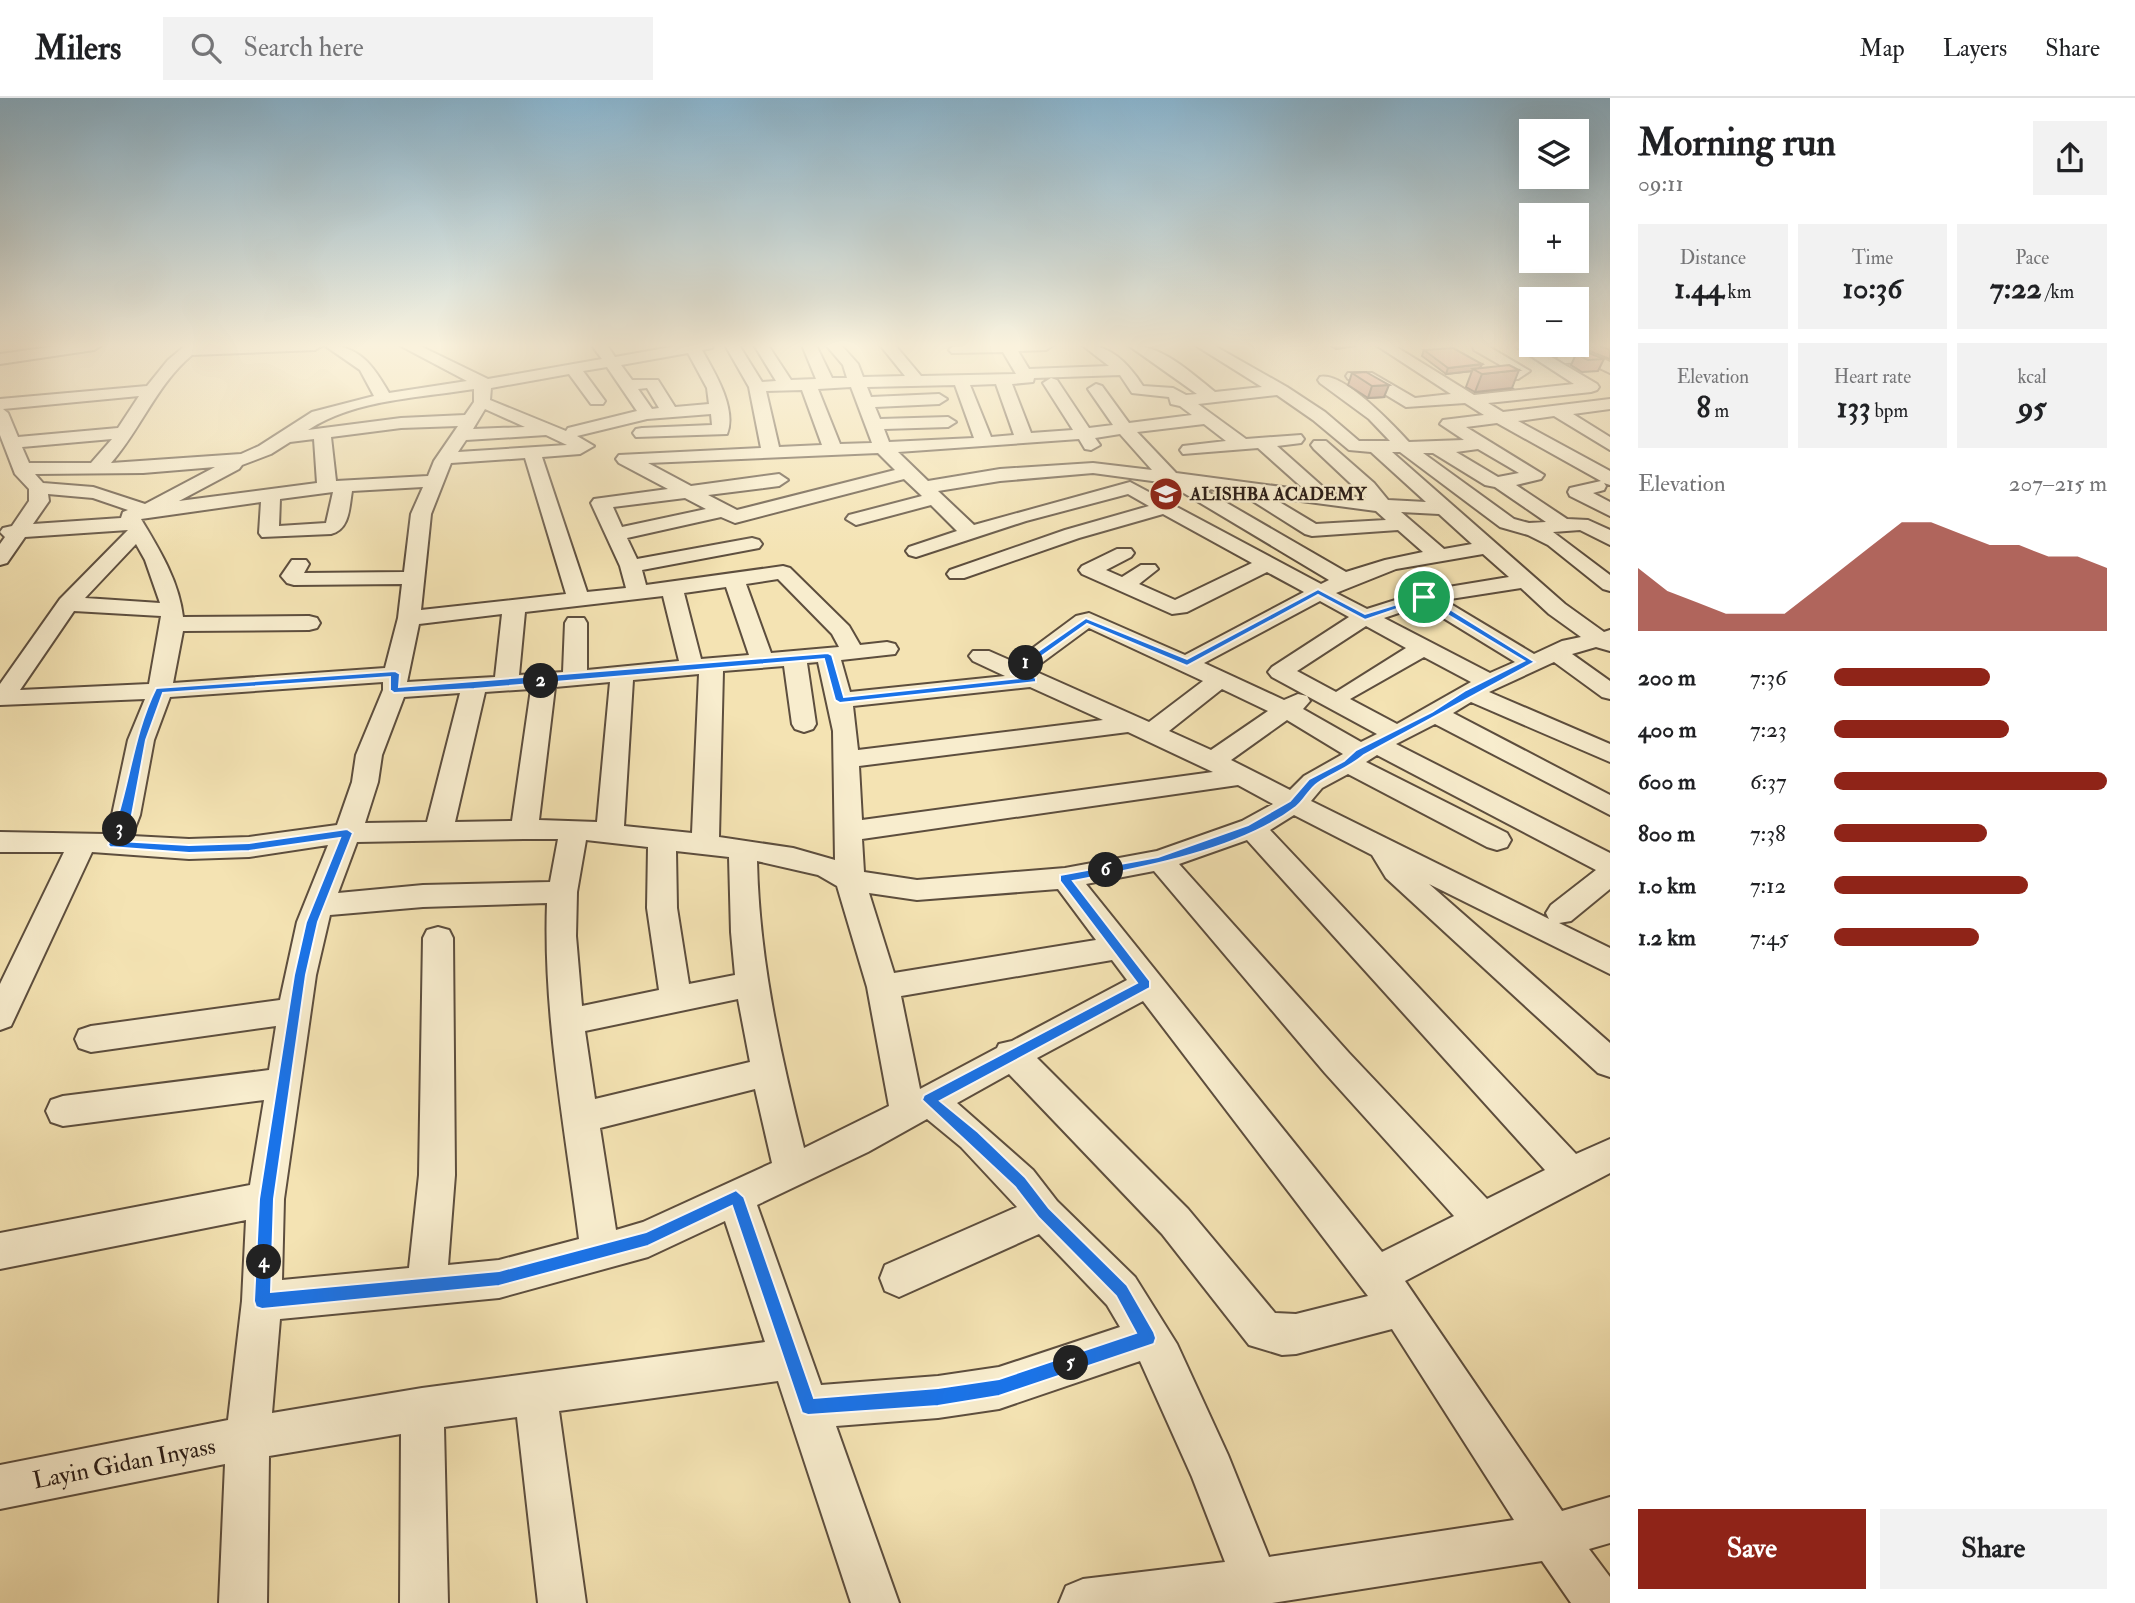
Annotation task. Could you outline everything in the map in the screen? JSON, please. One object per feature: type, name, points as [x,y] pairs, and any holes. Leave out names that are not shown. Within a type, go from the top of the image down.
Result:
[{"type":"street","points":[[0,559],[39,501],[29,478],[9,447],[2,415]]},
{"type":"street","points":[[95,469],[125,433],[135,415]]},
{"type":"street","points":[[1,698],[68,604],[139,522],[324,415]]},
{"type":"street","points":[[285,437],[401,423],[466,423],[553,431],[585,446],[532,452],[466,423],[439,415]]},
{"type":"street","points":[[460,415],[466,423],[553,431]]},
{"type":"street","points":[[0,534],[139,522],[271,495],[335,487],[478,415]]},
{"type":"street","points":[[574,432],[642,415]]},
{"type":"street","points":[[720,415],[722,454]]},
{"type":"street","points":[[760,415],[765,453],[779,480],[795,501]]},
{"type":"street","points":[[816,415],[825,450],[844,488]]},
{"type":"street","points":[[870,415],[882,447],[971,533]]},
{"type":"street","points":[[946,415],[948,422],[996,471],[1041,511]]},
{"type":"street","points":[[966,415],[970,444]]},
{"type":"street","points":[[1015,415],[1024,439]]},
{"type":"street","points":[[1071,415],[1112,471]]},
{"type":"street","points":[[1124,415],[1125,429],[1166,475],[1344,580]]},
{"type":"street","points":[[1206,415],[1243,445]]},
{"type":"street","points":[[1318,415],[1354,446],[1437,448],[1541,440]]},
{"type":"street","points":[[1376,415],[1404,447],[1516,528],[1534,530],[1586,525],[1610,539]]},
{"type":"street","points":[[1496,415],[1541,440],[1604,482]]},
{"type":"street","points":[[1437,448],[1493,482],[1501,483],[1535,475],[1449,424],[1513,415]]},
{"type":"street","points":[[1565,415],[1610,444]]},
{"type":"street","points":[[908,471],[734,517],[625,459],[970,444],[1082,434],[1210,418]]},
{"type":"street","points":[[873,424],[948,422]]},
{"type":"street","points":[[243,1603],[248,1438],[262,1301],[266,1199],[294,1011],[312,922],[365,782],[369,755],[395,682],[409,618],[421,514],[466,423]]},
{"type":"street","points":[[1166,424],[1218,482]]},
{"type":"street","points":[[1584,427],[1610,424]]},
{"type":"street","points":[[591,440],[617,434],[721,430]]},
{"type":"street","points":[[9,447],[125,433]]},
{"type":"street","points":[[271,495],[269,533],[331,528],[336,524],[335,487],[322,434]]},
{"type":"street","points":[[1189,450],[1295,439]]},
{"type":"street","points":[[1263,443],[1325,498]]},
{"type":"street","points":[[1320,445],[1367,487],[1382,506],[1440,556]]},
{"type":"street","points":[[1376,447],[1525,581],[1606,641]]},
{"type":"street","points":[[532,452],[579,600]]},
{"type":"street","points":[[0,480],[95,469],[144,468],[244,459]]},
{"type":"street","points":[[856,519],[996,471],[1080,468],[1166,475],[1382,506],[1444,508]]},
{"type":"street","points":[[29,478],[117,497],[139,522],[155,560],[172,617],[160,691],[141,740],[126,815],[114,845]]},
{"type":"street","points":[[638,593],[617,534],[601,503],[779,480]]},
{"type":"street","points":[[1604,482],[1577,492],[1610,510]]},
{"type":"street","points":[[1501,483],[1565,526]]},
{"type":"street","points":[[1243,487],[1312,530],[1404,524]]},
{"type":"street","points":[[916,551],[1041,511],[1125,488],[1166,507],[1318,592],[1424,647],[1479,687],[1610,754]]},
{"type":"street","points":[[957,574],[1072,534],[1166,507]]},
{"type":"street","points":[[617,534],[724,511]]},
{"type":"street","points":[[1342,530],[1392,564]]},
{"type":"street","points":[[1534,530],[1555,541],[1610,585]]},
{"type":"street","points":[[630,566],[751,544]]},
{"type":"street","points":[[1187,663],[1344,580],[1392,564],[1487,547]]},
{"type":"street","points":[[1124,554],[1088,570],[1166,605],[1179,607],[1267,564]]},
{"type":"street","points":[[299,564],[291,576],[294,579],[414,578]]},
{"type":"street","points":[[1122,586],[1148,569]]},
{"type":"street","points":[[409,618],[638,593],[778,572],[787,575],[841,631],[854,653]]},
{"type":"street","points":[[734,580],[764,662]]},
{"type":"street","points":[[1497,840],[1371,749],[1311,690],[1280,672],[1365,617],[1424,597],[1525,581]]},
{"type":"street","points":[[672,588],[701,668],[705,844]]},
{"type":"street","points":[[1424,597],[1531,662]]},
{"type":"street","points":[[68,604],[172,617],[309,623]]},
{"type":"street","points":[[506,684],[514,608]]},
{"type":"street","points":[[840,700],[1024,676],[1086,620],[1187,663],[1608,862],[1561,913]]},
{"type":"street","points":[[575,678],[576,623]]},
{"type":"street","points":[[0,842],[83,842],[189,849],[249,847],[347,833],[574,829],[743,849],[793,858],[828,868],[849,880],[917,890],[1065,878],[1160,860],[1252,828],[1294,803],[1312,782],[1479,687],[1555,652],[1606,641]]},
{"type":"street","points":[[1348,693],[1424,647]]},
{"type":"street","points":[[1,698],[395,682],[474,686],[701,668],[887,649]]},
{"type":"street","points":[[1555,652],[1610,692]]},
{"type":"street","points":[[828,655],[840,700],[846,759],[850,831],[849,880],[918,1106],[973,1136],[1020,1182],[1044,1213],[1121,1291],[1162,1359],[1212,1471],[1255,1582]]},
{"type":"street","points":[[981,656],[1213,761],[1610,962]]},
{"type":"street","points":[[795,659],[804,724]]},
{"type":"street","points":[[610,834],[622,674]]},
{"type":"street","points":[[846,759],[1142,728],[1220,679]]},
{"type":"street","points":[[524,830],[544,681]]},
{"type":"street","points":[[439,830],[474,686]]},
{"type":"street","points":[[1213,761],[1287,710],[1311,690]]},
{"type":"street","points":[[1435,714],[1610,806]]},
{"type":"street","points":[[850,831],[1243,776]]},
{"type":"street","points":[[1252,828],[1572,1175]]},
{"type":"street","points":[[574,829],[562,891],[561,936],[567,1022],[600,1252]]},
{"type":"street","points":[[662,839],[662,908],[676,999]]},
{"type":"street","points":[[0,1017],[83,842]]},
{"type":"street","points":[[1380,847],[1396,871],[1610,1063]]},
{"type":"street","points":[[743,849],[741,904],[752,984],[768,1072],[792,1171]]},
{"type":"street","points":[[1160,860],[1337,1063],[1483,1221]]},
{"type":"street","points":[[1065,878],[1117,948],[1401,1307],[1552,1537],[1600,1603]]},
{"type":"street","points":[[319,905],[423,896],[562,891]]},
{"type":"street","points":[[427,1286],[437,1175],[438,939]]},
{"type":"street","points":[[883,987],[1117,948]]},
{"type":"street","points":[[567,1022],[752,984]]},
{"type":"street","points":[[262,1301],[499,1279],[648,1239],[792,1171],[1146,984]]},
{"type":"street","points":[[91,1039],[294,1011]]},
{"type":"street","points":[[1011,1054],[1151,1194],[1237,1294],[1263,1331],[1282,1335],[1296,1334],[1401,1307]]},
{"type":"street","points":[[582,1117],[768,1072]]},
{"type":"street","points":[[63,1111],[282,1083]]},
{"type":"street","points":[[1377,1275],[1610,1156]]},
{"type":"street","points":[[736,1197],[875,1603]]},
{"type":"street","points":[[0,1251],[266,1199]]},
{"type":"street","points":[[899,1278],[1044,1213]]},
{"type":"street","points":[[808,1407],[938,1397],[999,1388],[1148,1338]]},
{"type":"street","name":"Layin Gidan Inyass","points":[[0,1487],[248,1438],[422,1409],[792,1359]]},
{"type":"street","points":[[535,1393],[562,1603]]},
{"type":"street","points":[[422,1409],[424,1603]]},
{"type":"street","points":[[1083,1603],[1255,1582],[1552,1537],[1610,1520]]},
{"type":"place","name":"ALISHBA ACADEMY","points":[[1166,494]]},
{"type":"route","points":[[1318,592],[1365,617],[1424,597],[1531,662],[1469,692],[1435,714],[1360,753],[1348,764],[1312,782],[1294,803],[1252,828],[1160,860],[1065,878],[1146,984],[929,1100],[973,1136],[1020,1182],[1044,1213],[1121,1291],[1148,1338],[999,1388],[938,1397],[808,1407],[736,1197],[648,1239],[499,1279],[262,1301],[266,1199],[300,975],[312,922],[347,833],[249,847],[189,849],[114,845],[126,815],[141,740],[160,691],[395,674],[394,690],[474,686],[828,655],[840,700],[1033,680],[1014,672],[1086,620],[1187,663],[1318,592]]}]
